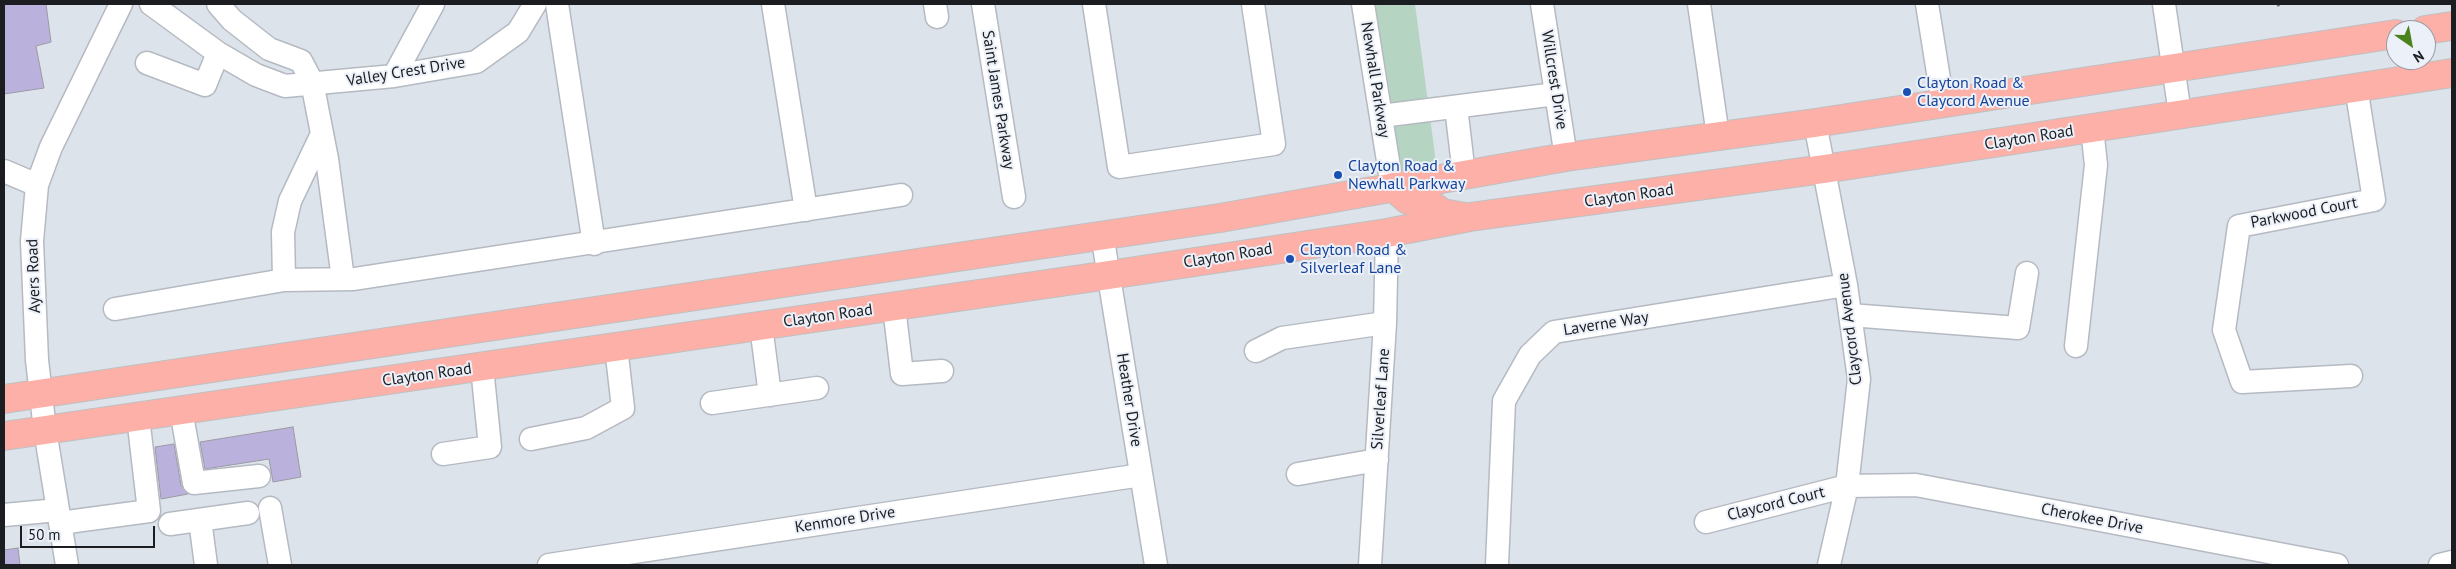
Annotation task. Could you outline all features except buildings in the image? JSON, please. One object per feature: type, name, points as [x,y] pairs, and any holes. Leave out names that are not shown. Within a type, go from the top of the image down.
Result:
[{"type":"main road","points":[[2436,28],[2452,26]]},
{"type":"main road","points":[[4,399],[1102,234],[1220,218],[1392,186],[1566,157],[1815,124],[2386,36]]},
{"type":"main road","name":"Clayton Road","points":[[4,436],[894,307],[1387,232],[1470,217],[1824,169],[2452,73]]},
{"type":"main road","points":[[1392,186],[1408,200],[1425,200],[1442,213],[1470,217]]},
{"type":"main road","points":[[1297,246],[1315,236],[1334,215],[1382,204],[1392,186]]},
{"type":"street","name":"Ayers Road","points":[[67,565],[44,430],[40,394],[32,241],[37,185],[51,147],[121,4]]},
{"type":"street","name":"Valley Crest Drive","points":[[151,4],[218,53],[256,75],[285,86],[312,82],[338,82],[394,76],[476,62],[518,32],[535,4]]},
{"type":"street","points":[[218,4],[232,20],[269,49],[301,61],[312,82],[322,134],[343,279]]},
{"type":"street","points":[[394,76],[433,4]]},
{"type":"street","points":[[556,4],[594,244]]},
{"type":"street","points":[[773,4],[806,210]]},
{"type":"street","name":"Saint James Parkway","points":[[983,4],[1014,196]]},
{"type":"street","points":[[1094,4],[1118,167],[1274,144],[1253,4]]},
{"type":"street","name":"Newhall Parkway","points":[[1363,4],[1392,186]]},
{"type":"street","name":"Willcrest Drive","points":[[1542,4],[1566,157]]},
{"type":"street","points":[[1699,4],[1718,136]]},
{"type":"street","points":[[1927,4],[1943,104]]},
{"type":"street","points":[[2164,4],[2180,114]]},
{"type":"street","points":[[147,64],[205,85],[218,53]]},
{"type":"street","name":"Parkwood Court","points":[[2351,376],[2242,382],[2224,330],[2239,226],[2374,200],[2356,87]]},
{"type":"street","points":[[1381,116],[1556,94]]},
{"type":"street","points":[[1456,106],[1464,174]]},
{"type":"street","name":"Claycord Avenue","points":[[1815,124],[1846,285],[1859,379],[1847,486],[1829,565]]},
{"type":"street","points":[[2076,346],[2096,165],[2092,128]]},
{"type":"street","points":[[284,280],[283,232],[290,201],[322,134]]},
{"type":"street","points":[[4,171],[37,185]]},
{"type":"street","points":[[115,309],[284,280],[343,279],[594,244],[901,195]]},
{"type":"street","name":"Silverleaf Lane","points":[[1370,565],[1386,323],[1387,232]]},
{"type":"street","name":"Heather Drive","points":[[1102,234],[1156,565]]},
{"type":"street","points":[[1850,315],[2018,328],[2027,274]]},
{"type":"street","name":"Laverne Way","points":[[1497,565],[1504,401],[1530,355],[1554,332],[1846,285]]},
{"type":"street","points":[[894,307],[902,374],[942,372]]},
{"type":"street","points":[[1256,351],[1282,338],[1386,323]]},
{"type":"street","points":[[761,326],[770,395]]},
{"type":"street","points":[[531,440],[586,428],[622,408],[616,347]]},
{"type":"street","points":[[443,454],[490,447],[482,367]]},
{"type":"street","points":[[712,403],[817,388]]},
{"type":"street","points":[[181,410],[194,483],[259,476]]},
{"type":"street","points":[[4,515],[59,517],[149,511],[138,416]]},
{"type":"street","points":[[1298,474],[1377,460]]},
{"type":"street","name":"Kenmore Drive","points":[[549,565],[1141,475]]},
{"type":"street","name":"Cherokee Drive","points":[[1847,486],[1916,485],[2337,565]]},
{"type":"street","name":"Claycord Court","points":[[1706,522],[1847,486]]},
{"type":"street","points":[[270,508],[280,565]]},
{"type":"street","points":[[170,524],[248,513]]},
{"type":"street","points":[[200,520],[206,565]]},
{"type":"street","points":[[2440,565],[2452,562]]},
{"type":"green space","points":[[1363,4],[1415,4],[1438,178],[1392,186]]},
{"type":"place","name":"Clayton Road & Claycord Avenue","points":[[1907,92]]},
{"type":"place","name":"Clayton Road & Newhall Parkway","points":[[1338,175]]},
{"type":"place","name":"Clayton Road & Silverleaf Lane","points":[[1290,259]]}]
